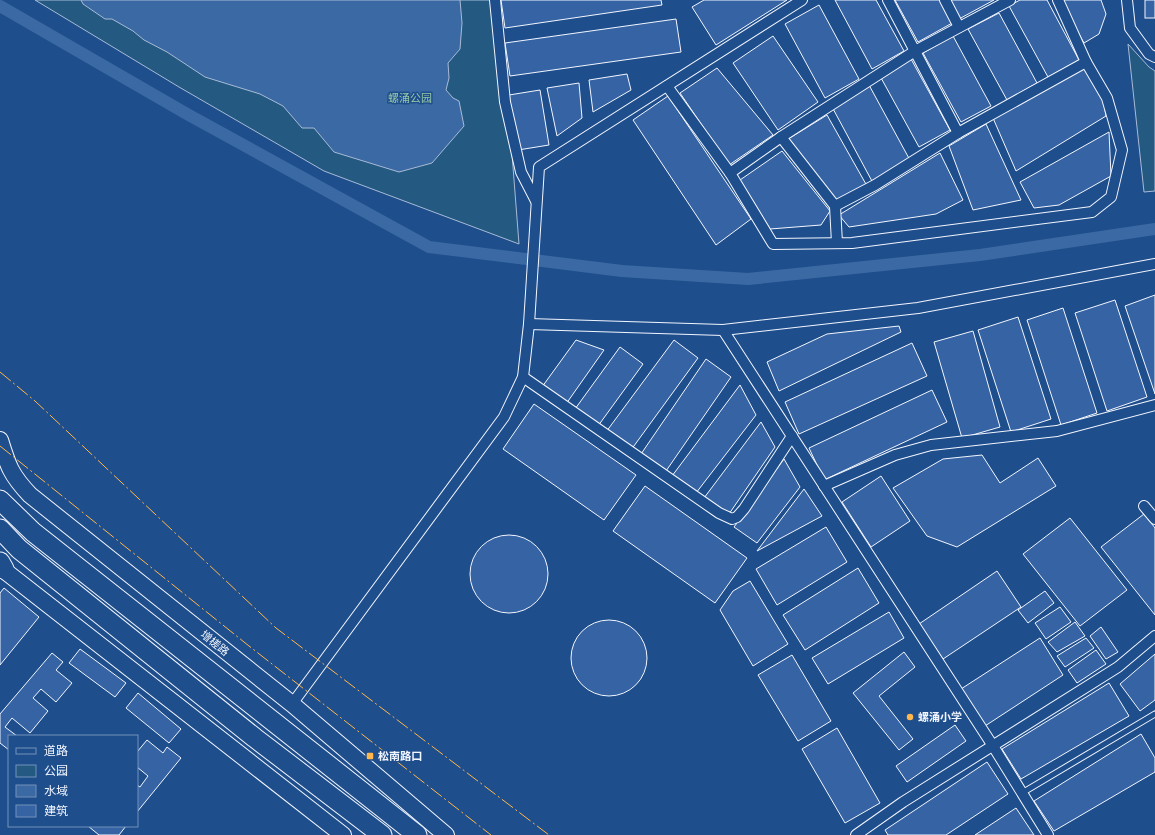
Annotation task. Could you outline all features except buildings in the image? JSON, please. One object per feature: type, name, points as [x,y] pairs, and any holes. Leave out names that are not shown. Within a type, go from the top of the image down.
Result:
[{"type":"highway","points":[[0,500],[33,532],[417,835]]},
{"type":"highway","points":[[0,529],[26,554],[255,738],[382,835]]},
{"type":"main road","name":"增槎路","points":[[0,440],[8,467],[16,481],[30,495],[292,704],[446,835]]},
{"type":"main road","points":[[1,566],[342,835]]},
{"type":"street","points":[[495,0],[505,102],[521,172],[536,201]]},
{"type":"street","points":[[292,704],[504,417],[524,377],[529,324],[539,167],[802,0]]},
{"type":"street","points":[[888,0],[958,133]]},
{"type":"street","points":[[945,0],[959,27]]},
{"type":"street","points":[[730,173],[781,136],[914,51],[1010,0]]},
{"type":"street","points":[[667,86],[730,173],[773,244],[852,243],[1092,212],[1111,197],[1122,150],[1107,98],[1086,62],[1058,0]]},
{"type":"street","points":[[1126,0],[1130,28],[1149,54],[1155,56]]},
{"type":"street","points":[[835,206],[875,185],[958,133],[1086,62]]},
{"type":"street","points":[[781,136],[835,206],[837,243]]},
{"type":"street","points":[[529,324],[723,330],[918,308],[1155,264]]},
{"type":"street","points":[[723,330],[1048,835]]},
{"type":"street","points":[[524,377],[719,513],[732,519],[737,517],[744,508],[792,436]]},
{"type":"street","points":[[824,486],[895,455],[931,445],[1057,431],[1155,405]]},
{"type":"street","points":[[1144,506],[1155,519]]},
{"type":"street","points":[[856,835],[903,802],[1118,667],[1155,636]]},
{"type":"lane","points":[[1022,793],[1155,714]]},
{"type":"green space","name":"螺涌公园","points":[[35,0],[500,0],[519,244],[324,171],[179,87]]},
{"type":"green space","points":[[1128,44],[1149,67],[1155,71],[1155,191],[1144,192]]},
{"type":"water","name":"螺涌公园","points":[[81,0],[460,0],[462,23],[460,49],[448,63],[449,78],[446,90],[453,98],[459,101],[464,126],[432,163],[399,172],[334,152],[314,128],[302,128],[283,106],[260,94],[205,77],[167,52],[144,40],[133,31],[112,19],[105,19],[83,4]]},
{"type":"waterway","points":[[0,6],[187,114],[429,247],[622,271],[748,279],[980,255],[1155,229]]},
{"type":"power","points":[[0,372],[35,401],[276,628],[549,835]]},
{"type":"power","points":[[0,446],[249,646],[491,835]]},
{"type":"place","name":"螺涌小学","points":[[910,717]]},
{"type":"place","name":"松南路口","points":[[370,756]]}]
